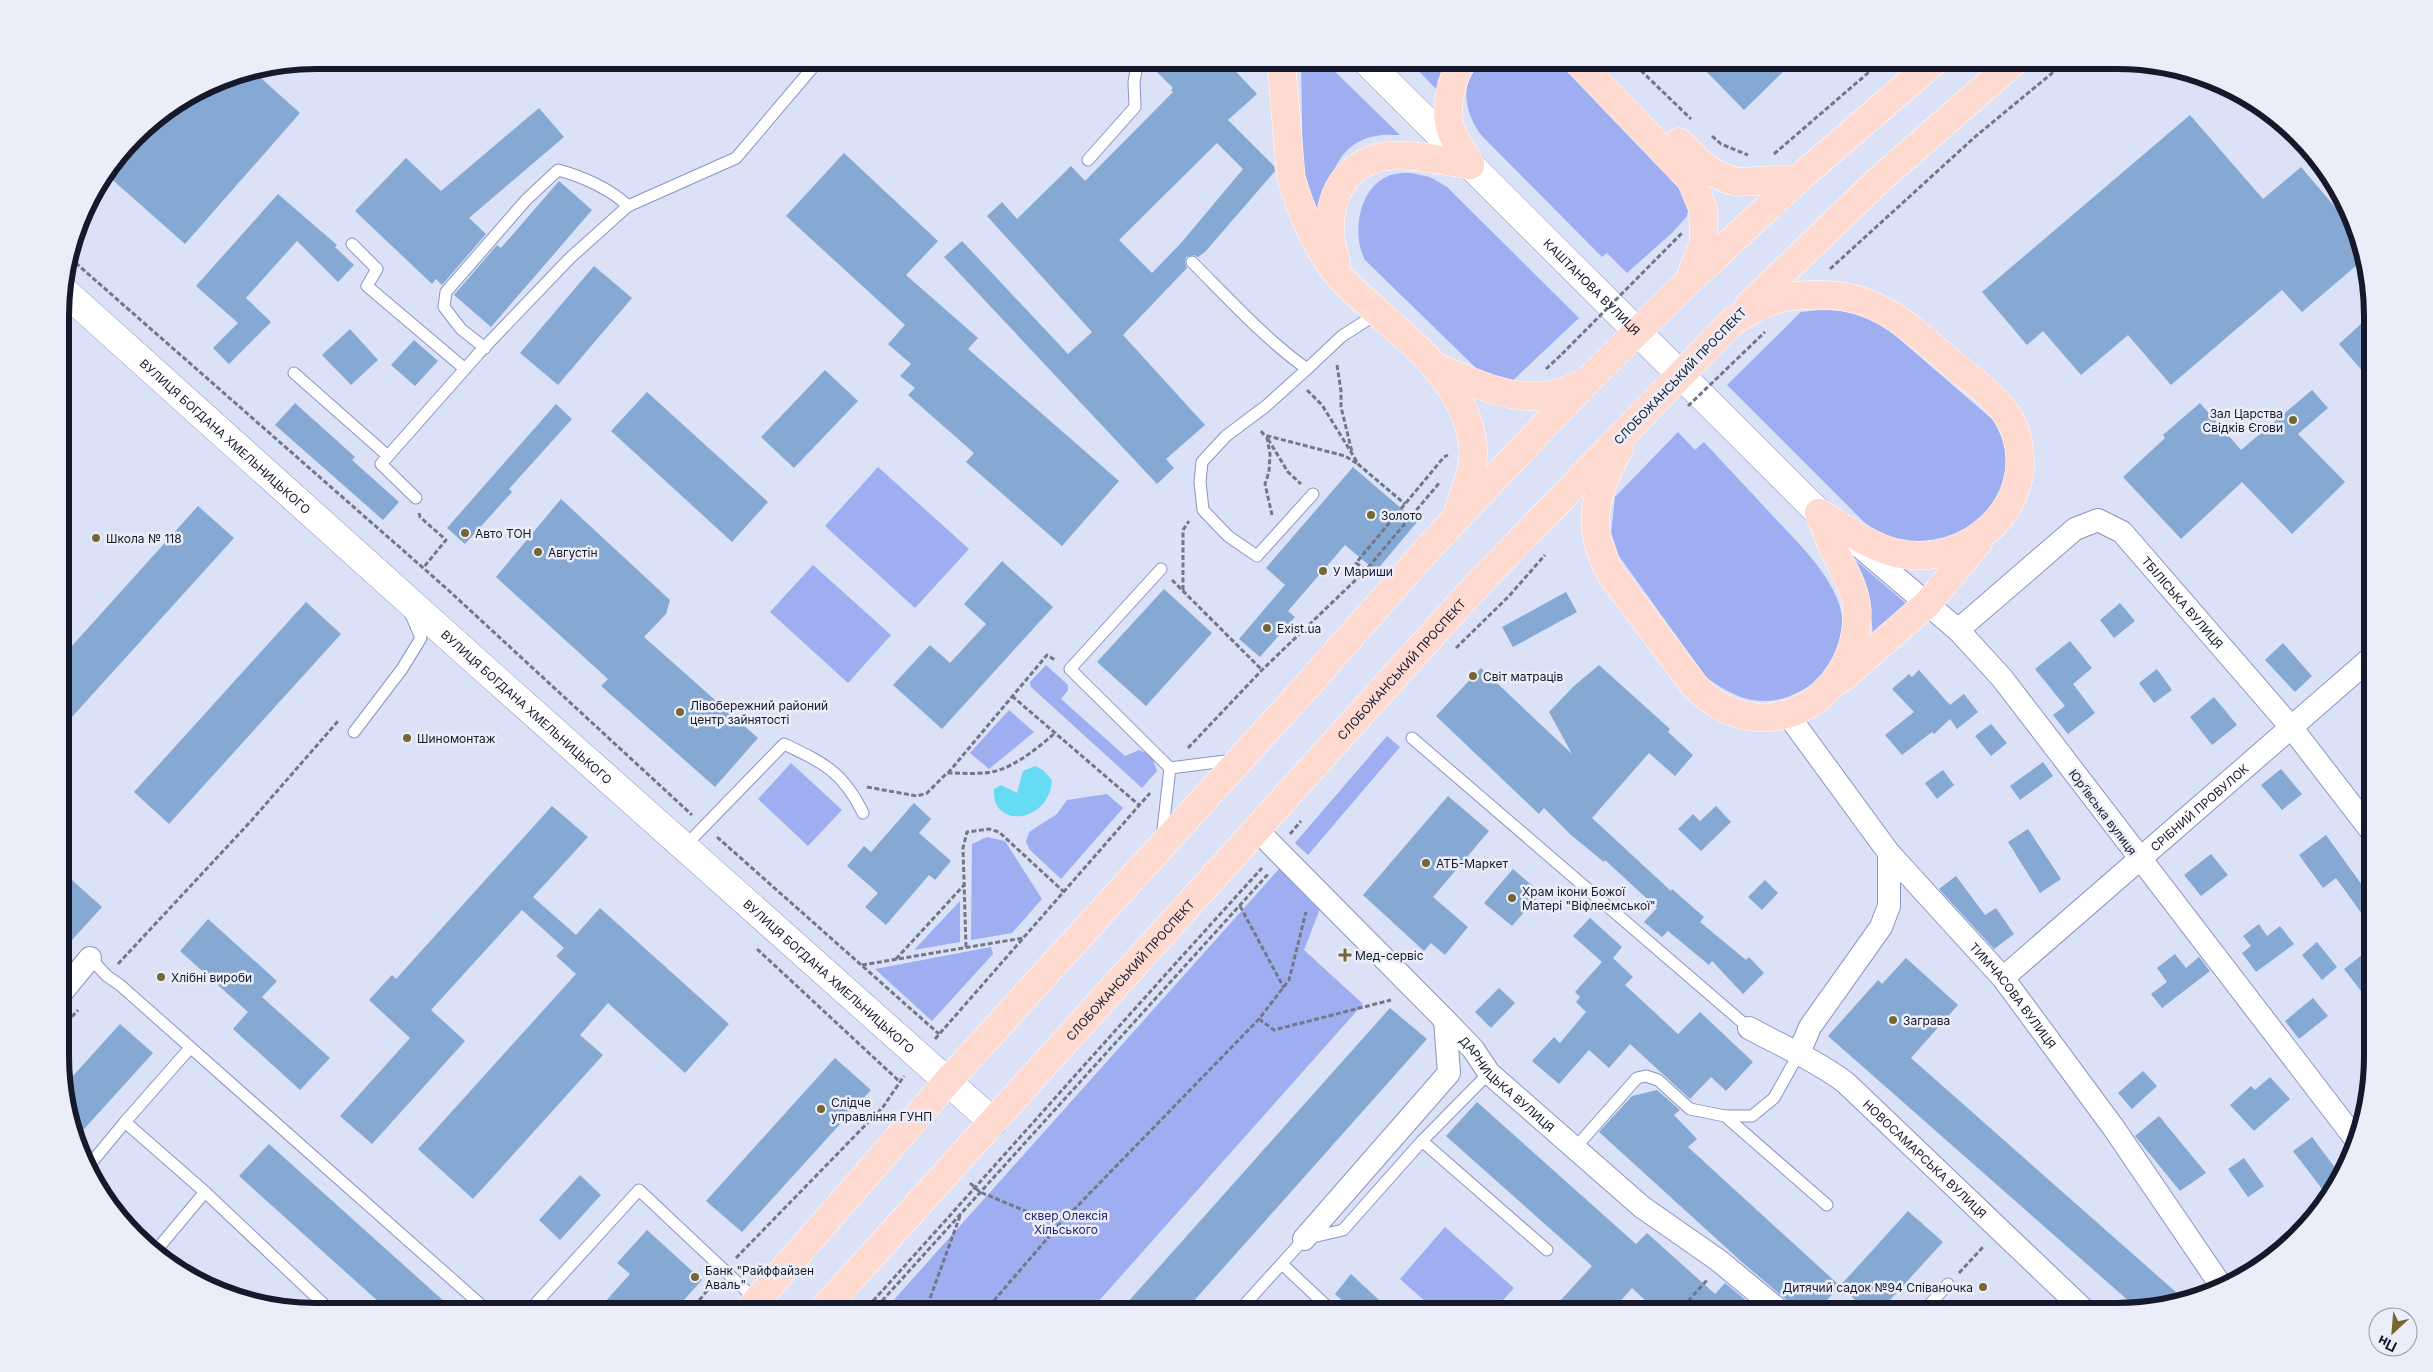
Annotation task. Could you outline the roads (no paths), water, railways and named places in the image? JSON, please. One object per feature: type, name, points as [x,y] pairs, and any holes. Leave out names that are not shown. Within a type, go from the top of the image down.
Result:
[{"type":"main road","points":[[1282,69],[1286,139],[1296,195],[1312,234],[1340,276],[1438,368],[1463,410],[1473,448],[1472,466],[1456,519]]},
{"type":"main road","points":[[1457,69],[1448,98],[1452,133],[1470,166]]},
{"type":"main road","points":[[1585,69],[1691,180],[1703,209],[1704,242],[1688,281]]},
{"type":"main road","points":[[1609,69],[1712,173],[1737,182],[1798,180]]},
{"type":"main road","points":[[755,1303],[947,1082],[1456,519],[1589,379],[1688,281],[1798,180],[1926,69]]},
{"type":"main road","name":"СЛОБОЖАНСЬКИЙ ПРОСПЕКТ","points":[[829,1303],[1469,594],[1734,320],[1880,179],[2006,69]]},
{"type":"main road","points":[[1340,276],[1330,246],[1330,217],[1336,192],[1354,169],[1376,158],[1401,156],[1432,158],[1470,166]]},
{"type":"main road","points":[[1631,426],[1612,462],[1597,504],[1594,523],[1602,557],[1611,574],[1705,697],[1721,708],[1761,718],[1788,715],[1816,700],[1927,604],[1992,526],[2013,494],[2021,463],[2016,434],[2008,415],[1997,402],[1888,312],[1851,297],[1828,294],[1775,300],[1734,320]]},
{"type":"main road","points":[[1438,368],[1498,392],[1532,397],[1547,397],[1564,392],[1589,379]]},
{"type":"main road","points":[[1819,512],[1876,546],[1895,553],[1915,556],[1938,556],[1958,549],[1975,540],[1992,526]]},
{"type":"main road","points":[[1819,512],[1852,586],[1857,610],[1853,645],[1846,663],[1833,686]]},
{"type":"street","name":"КАШТАНОВА ВУЛИЦЯ","points":[[1374,69],[1819,512]]},
{"type":"street","name":"ВУЛИЦЯ БОГДАНА ХМЕЛЬНИЦЬКОГО","points":[[70,296],[684,848],[993,1122]]},
{"type":"street","name":"Юрʼївська вулиця","points":[[1819,512],[1958,630],[2002,678],[2139,860],[2352,1134]]},
{"type":"street","name":"ТБІЛІСЬКА ВУЛИЦЯ","points":[[1958,630],[2074,529],[2098,520],[2122,532],[2291,727],[2364,822]]},
{"type":"street","name":"СРІБНИЙ ПРОВУЛОК","points":[[2003,978],[2364,665]]},
{"type":"street","name":"ТИМЧАСОВА ВУЛИЦЯ","points":[[1788,715],[1889,853],[2003,978],[2113,1126],[2218,1281]]},
{"type":"street","name":"ДАРНИЦЬКА ВУЛИЦЯ","points":[[1256,829],[1275,852],[1313,887],[1445,1020],[1472,1049],[1489,1073],[1642,1207],[1723,1264],[1770,1303]]},
{"type":"street","points":[[1798,1055],[1810,1027],[1881,927],[1889,906],[1889,853]]},
{"type":"street","points":[[69,984],[90,958]]},
{"type":"street","points":[[1304,1239],[1449,1073],[1445,1020]]},
{"type":"street","name":"НОВОСАМАРСЬКА ВУЛИЦЯ","points":[[1749,1028],[1798,1055],[1822,1065],[1846,1083],[2076,1303]]},
{"type":"lane","points":[[416,498],[382,464],[465,369],[570,258],[628,206],[736,158],[811,69]]},
{"type":"lane","points":[[1088,160],[1135,107],[1134,82],[1136,69]]},
{"type":"lane","points":[[485,348],[461,329],[444,307],[446,292],[526,200],[558,170],[570,173],[620,198],[628,206]]},
{"type":"lane","points":[[352,244],[377,269],[367,286],[465,369]]},
{"type":"lane","points":[[1192,262],[1246,318],[1286,354],[1307,369]]},
{"type":"lane","points":[[1313,494],[1258,556],[1228,536],[1203,510],[1200,482],[1202,462],[1226,436],[1252,417],[1335,342],[1378,313]]},
{"type":"lane","points":[[294,373],[388,456]]},
{"type":"lane","points":[[1161,570],[1070,669],[1170,768]]},
{"type":"lane","points":[[354,732],[402,669],[421,638],[404,596]]},
{"type":"lane","points":[[1412,738],[1749,1028]]},
{"type":"lane","points":[[684,848],[784,744],[824,763],[852,790],[863,813]]},
{"type":"lane","points":[[1170,768],[1240,759]]},
{"type":"lane","points":[[1160,847],[1170,768]]},
{"type":"lane","points":[[90,958],[107,976],[120,985],[479,1303]]},
{"type":"lane","points":[[92,1162],[190,1048]]},
{"type":"lane","points":[[1575,1148],[1636,1078],[1646,1076],[1658,1080],[1690,1109],[1725,1116],[1752,1116],[1774,1098],[1798,1055]]},
{"type":"lane","points":[[1246,1303],[1304,1239],[1343,1230],[1422,1141],[1489,1073]]},
{"type":"lane","points":[[1725,1116],[1827,1204]]},
{"type":"lane","points":[[125,1122],[205,1192],[322,1303]]},
{"type":"lane","points":[[1422,1141],[1547,1250]]},
{"type":"lane","points":[[536,1303],[639,1190],[723,1271],[750,1303]]},
{"type":"lane","points":[[159,1247],[205,1192]]},
{"type":"lane","points":[[1282,1264],[1323,1303]]},
{"type":"lane","points":[[1931,1303],[1948,1284]]},
{"type":"place","name":"Зал Царства Свідків Єгови","points":[[2293,420]]},
{"type":"place","name":"Золото","points":[[1371,515]]},
{"type":"place","name":"Авто ТОН","points":[[465,533]]},
{"type":"place","name":"Школа № 118","points":[[96,538]]},
{"type":"place","name":"Августін","points":[[538,552]]},
{"type":"place","name":"У Мариши","points":[[1323,571]]},
{"type":"place","name":"Exist.ua","points":[[1267,628]]},
{"type":"place","name":"Світ матраців","points":[[1473,676]]},
{"type":"place","name":"Лівобережний районий центр зайнятості","points":[[680,712]]},
{"type":"place","name":"Шиномонтаж","points":[[407,738]]},
{"type":"place","name":"АТБ-Маркет","points":[[1426,863]]},
{"type":"place","name":"Храм ікони Божої Матері \"Віфлеємської\"","points":[[1512,898]]},
{"type":"place","name":"Мед-сервіс","points":[[1345,955]]},
{"type":"place","name":"Хлібні вироби","points":[[161,977]]},
{"type":"place","name":"Заграва","points":[[1893,1020]]},
{"type":"place","name":"Слідче управління ГУНП","points":[[821,1109]]},
{"type":"place","name":"Банк \"Райффайзен Аваль\"","points":[[695,1277]]},
{"type":"place","name":"Дитячий садок №94 Співаночка","points":[[1983,1287]]},
{"type":"park label","name":"сквер Олексія Хільського","points":[[1066,1222]]}]
